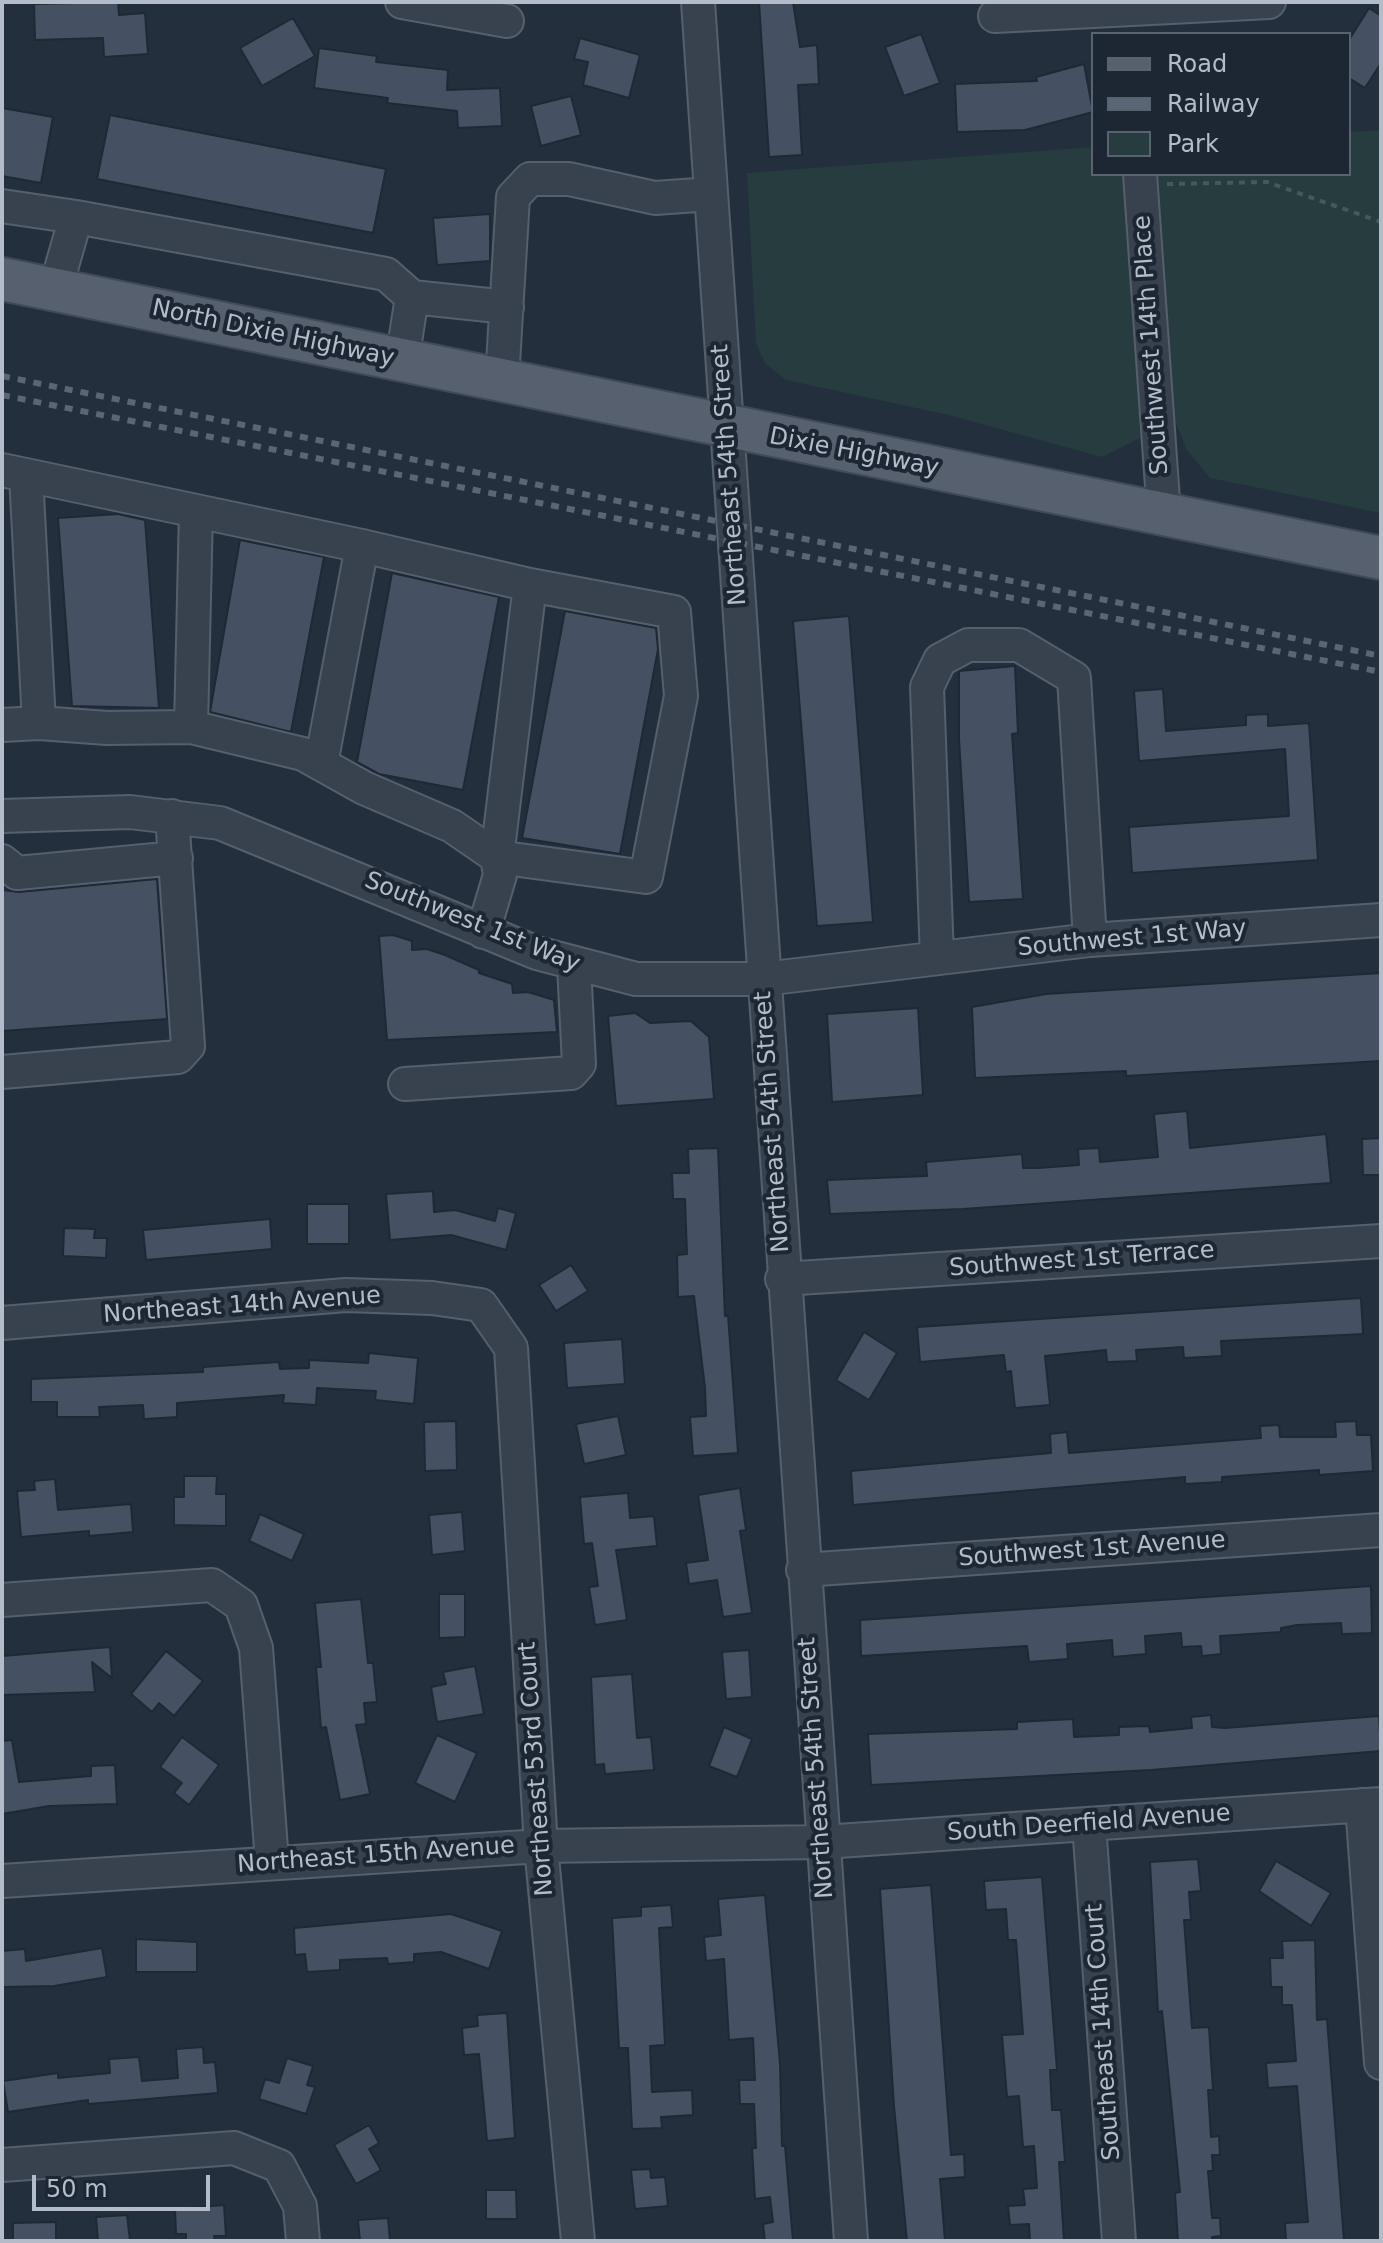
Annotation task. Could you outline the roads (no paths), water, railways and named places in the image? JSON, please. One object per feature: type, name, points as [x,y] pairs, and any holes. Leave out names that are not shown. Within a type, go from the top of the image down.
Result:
[{"type":"main road","name":"North Dixie Highway","points":[[2,279],[544,389]]},
{"type":"main road","name":"Dixie Highway","points":[[544,389],[1381,558]]},
{"type":"street","points":[[402,2],[507,21]]},
{"type":"street","name":"Northeast 54th Street","points":[[698,2],[803,1570],[810,1843],[851,2241]]},
{"type":"street","points":[[995,16],[1129,15],[1269,2]]},
{"type":"street","points":[[502,380],[513,197],[530,179],[569,179],[655,198],[711,194]]},
{"type":"street","name":"Southwest 14th Place","points":[[1140,179],[1164,515]]},
{"type":"street","points":[[2,206],[386,274],[412,297],[507,307]]},
{"type":"street","points":[[55,290],[76,217]]},
{"type":"street","points":[[402,361],[412,297]]},
{"type":"street","points":[[2,725],[191,727],[303,754],[364,788],[452,826],[497,857],[646,877],[681,696],[674,612],[530,585],[14,472],[39,723]]},
{"type":"street","points":[[191,727],[196,511]]},
{"type":"street","points":[[321,764],[362,546]]},
{"type":"street","points":[[483,932],[500,875],[497,857],[530,585]]},
{"type":"street","points":[[937,958],[927,687],[940,660],[968,645],[1019,645],[1074,678],[1090,940]]},
{"type":"street","name":"Southwest 1st Way","points":[[2,816],[130,812],[220,823],[263,838],[483,932],[574,965],[636,979],[764,979],[1090,940],[1381,920]]},
{"type":"street","points":[[2,1072],[178,1057],[188,1046],[172,816]]},
{"type":"street","points":[[2,861],[17,873],[176,858]]},
{"type":"street","points":[[405,1084],[571,1073],[579,1064],[574,965]]},
{"type":"street","name":"Southwest 1st Terrace","points":[[782,1279],[1381,1241]]},
{"type":"street","name":"Northeast 14th Avenue","points":[[2,1323],[346,1295],[432,1298],[481,1305]]},
{"type":"street","name":"Northeast 53rd Court","points":[[481,1305],[511,1348],[541,1846],[578,2241]]},
{"type":"street","name":"Southwest 1st Avenue","points":[[803,1570],[1381,1530]]},
{"type":"street","points":[[2,1600],[212,1585],[241,1605],[256,1648],[272,1862]]},
{"type":"street","points":[[1372,1805],[1381,2063]]},
{"type":"street","name":"South Deerfield Avenue","points":[[810,1843],[1372,1805]]},
{"type":"street","name":"Southeast 14th Court","points":[[1089,1824],[1119,2241]]},
{"type":"street","name":"Northeast 15th Avenue","points":[[2,1881],[541,1846],[810,1843]]},
{"type":"street","points":[[2,2165],[234,2148],[279,2166],[300,2206],[303,2241]]},
{"type":"railway","points":[[2,376],[1381,656]]},
{"type":"railway","points":[[2,395],[1381,672]]}]
